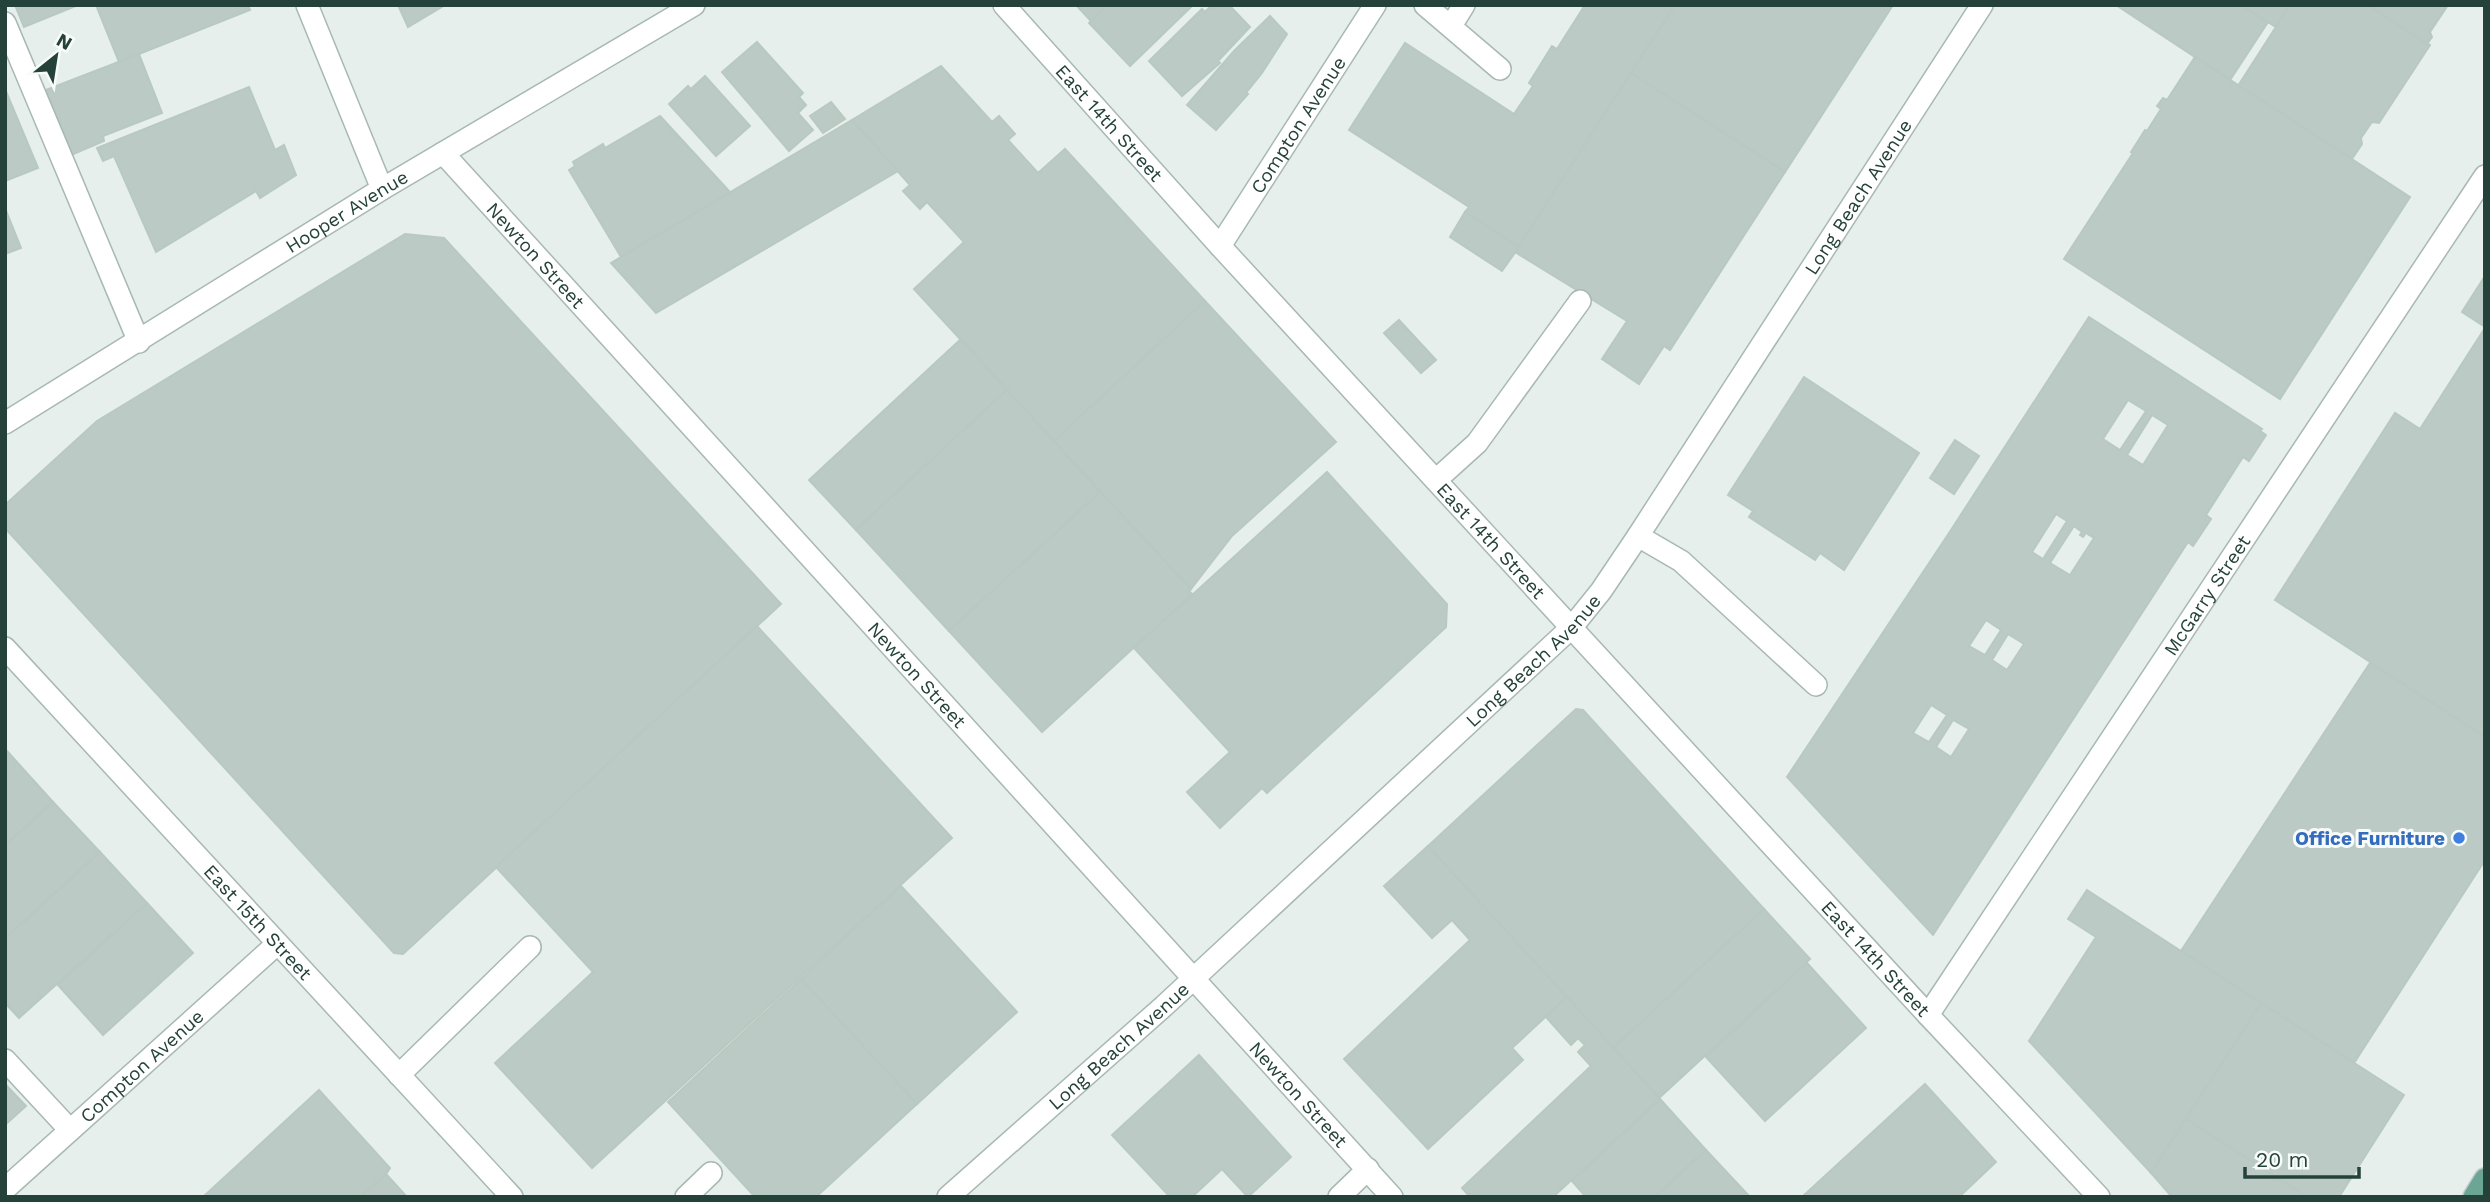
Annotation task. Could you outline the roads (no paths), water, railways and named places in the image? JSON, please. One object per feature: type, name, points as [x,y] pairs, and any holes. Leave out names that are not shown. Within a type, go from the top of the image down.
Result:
[{"type":"main road","points":[[2474,1197],[2485,1180]]},
{"type":"street","points":[[307,5],[383,188]]},
{"type":"street","name":"Hooper Avenue","points":[[5,423],[383,188],[694,5]]},
{"type":"street","name":"East 14th Street","points":[[1004,5],[1220,246],[2099,1197]]},
{"type":"street","name":"Compton Avenue","points":[[1220,246],[1375,5]]},
{"type":"street","points":[[1425,5],[1500,69]]},
{"type":"street","points":[[1451,26],[1464,5]]},
{"type":"street","name":"Long Beach Avenue","points":[[948,1197],[1193,979],[1572,626],[1601,592],[1638,536],[1982,5]]},
{"type":"street","points":[[5,23],[139,342]]},
{"type":"street","name":"Newton Street","points":[[443,153],[1392,1197]]},
{"type":"street","name":"McGarry Street","points":[[1928,1015],[2485,176]]},
{"type":"street","points":[[1436,480],[1477,443],[1580,301]]},
{"type":"street","points":[[1638,536],[1681,561],[1816,685]]},
{"type":"street","name":"East 15th Street","points":[[5,648],[512,1197]]},
{"type":"street","name":"Compton Avenue","points":[[5,1189],[277,944]]},
{"type":"street","points":[[399,1075],[530,947]]},
{"type":"street","points":[[5,1060],[70,1130]]},
{"type":"street","points":[[1339,1197],[1367,1169]]},
{"type":"street","points":[[686,1197],[711,1173]]},
{"type":"place","name":"Office Furniture","points":[[2459,838]]}]
